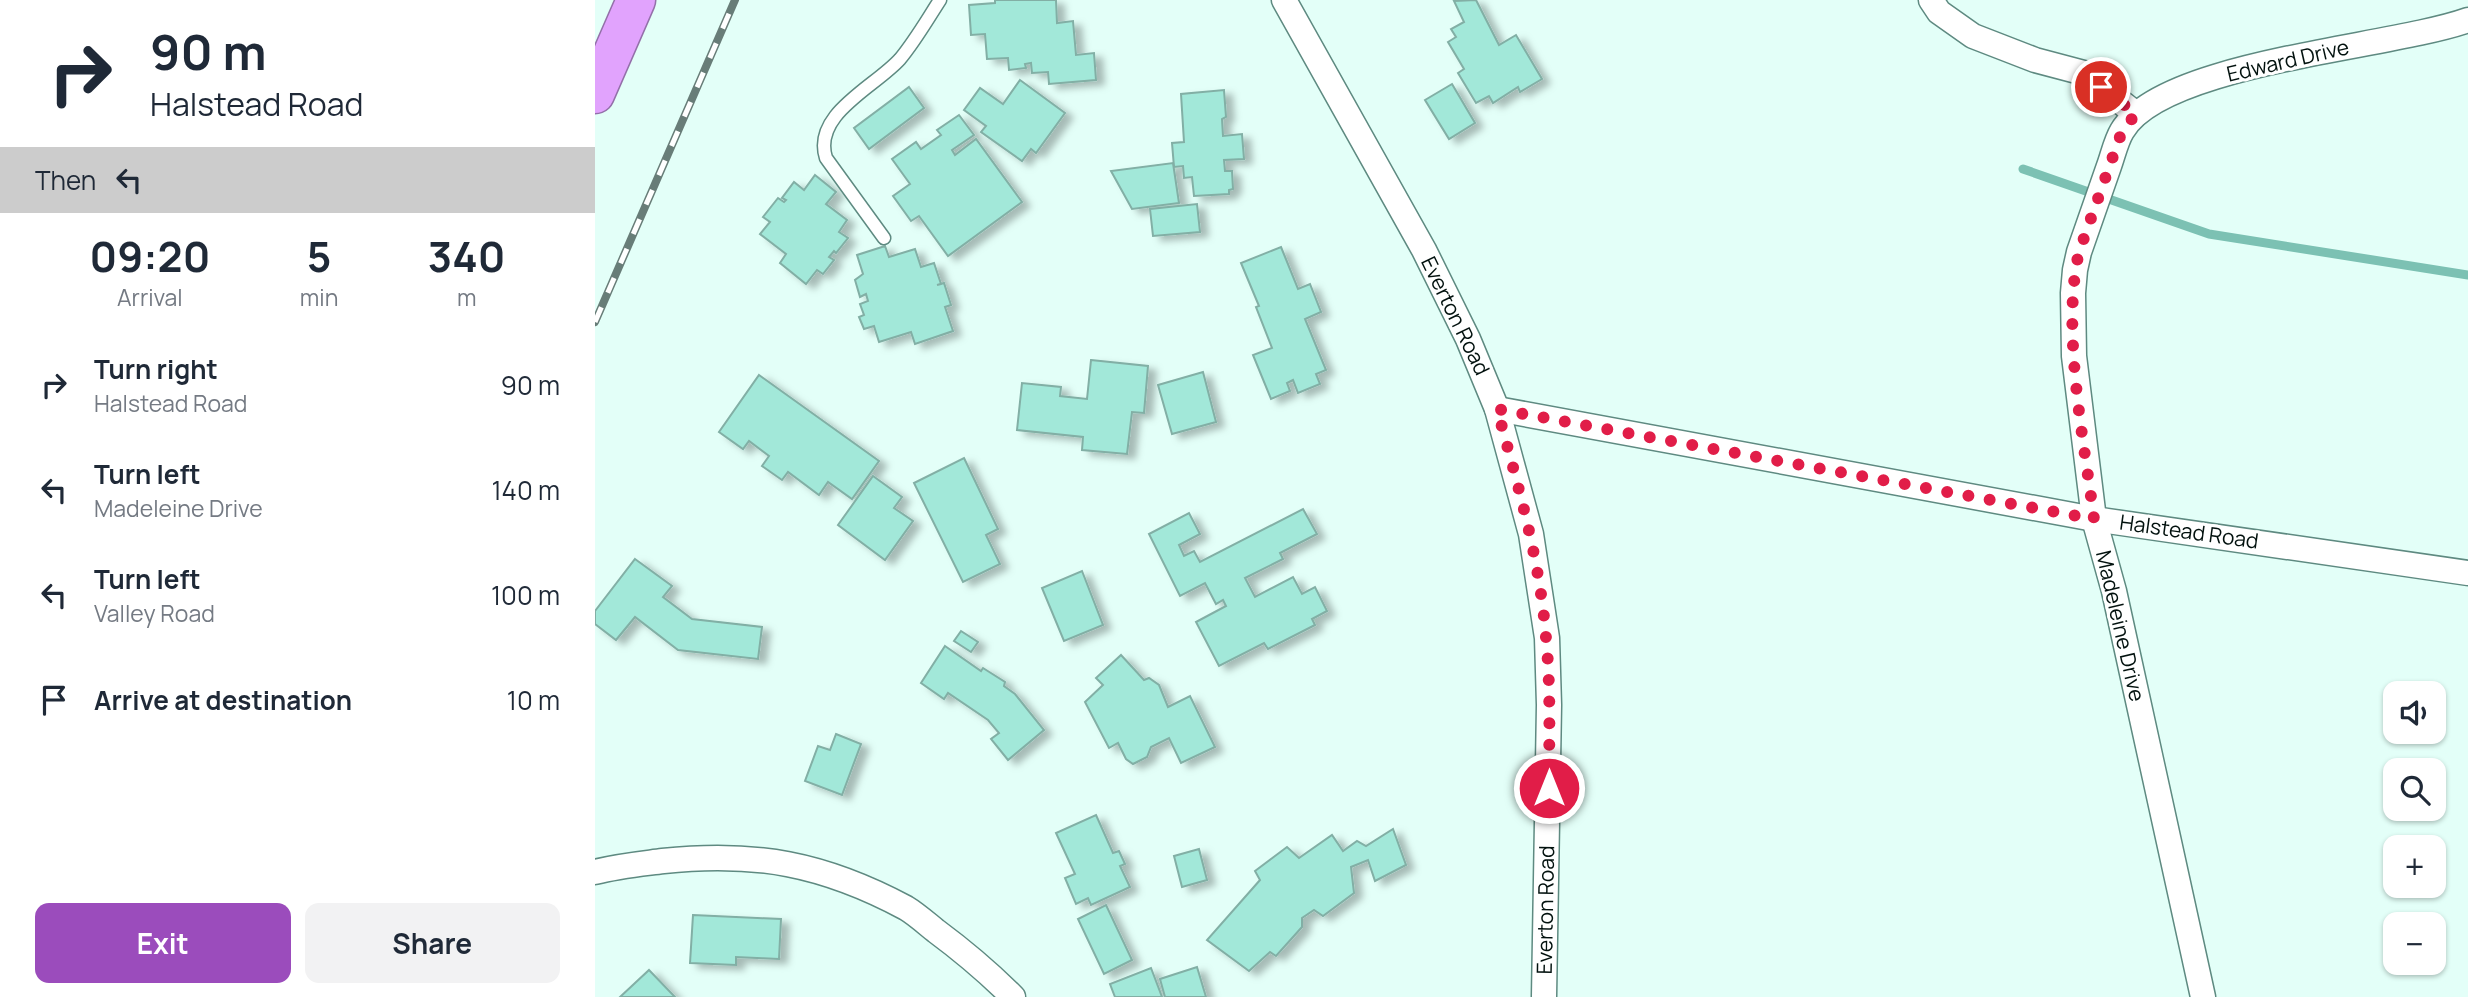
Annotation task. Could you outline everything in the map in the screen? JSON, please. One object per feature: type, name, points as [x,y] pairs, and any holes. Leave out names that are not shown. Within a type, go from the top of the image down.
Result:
[{"type":"highway","points":[[595,94],[636,0]]},
{"type":"street","name":"Everton Road","points":[[1283,0],[1424,250],[1468,339],[1497,409],[1531,534],[1546,638],[1549,774],[1544,997]]},
{"type":"street","points":[[1931,0],[1939,12],[1973,36],[2035,60],[2084,73],[2129,123]]},
{"type":"street","name":"Edward Drive","points":[[2129,123],[2148,104],[2168,93],[2236,71],[2406,36],[2468,20]]},
{"type":"street","name":"Madeleine Drive","points":[[2129,123],[2092,214],[2075,270],[2073,337],[2094,519],[2115,591],[2203,997]]},
{"type":"street","name":"Halstead Road","points":[[1497,409],[2094,519],[2468,573]]},
{"type":"street","points":[[595,872],[616,866],[708,856],[753,858],[797,865],[854,884],[908,909],[956,946],[1013,997]]},
{"type":"lane","points":[[884,237],[826,158],[822,147],[825,131],[836,115],[897,62],[940,0]]},
{"type":"building","points":[[995,0],[1056,0],[1057,23],[1073,21],[1076,55],[1094,53],[1096,80],[1049,84],[1048,72],[1032,73],[1031,63],[1025,64],[1026,68],[1009,70],[1008,58],[987,59],[985,34],[971,35],[969,5],[995,3]]},
{"type":"building","points":[[1476,0],[1499,45],[1516,35],[1542,79],[1520,92],[1518,87],[1493,103],[1489,96],[1476,103],[1458,73],[1464,69],[1448,42],[1456,37],[1451,29],[1464,22],[1454,1]]},
{"type":"building","points":[[1020,80],[1065,113],[1036,153],[1031,149],[1022,161],[981,132],[986,126],[964,110],[980,88],[1003,104]]},
{"type":"building","points":[[1452,84],[1475,123],[1449,139],[1425,100]]},
{"type":"building","points":[[909,87],[924,108],[869,149],[854,128]]},
{"type":"building","points":[[1224,90],[1226,117],[1222,119],[1223,136],[1242,134],[1244,159],[1224,160],[1225,171],[1232,171],[1233,189],[1229,190],[1229,194],[1194,196],[1192,177],[1184,178],[1183,166],[1174,167],[1172,143],[1184,142],[1181,94]]},
{"type":"building","points":[[959,115],[974,135],[952,150],[955,155],[976,139],[1022,202],[948,256],[919,216],[911,221],[893,196],[910,184],[892,159],[916,142],[921,149],[941,135],[937,130]]},
{"type":"building","points":[[1173,163],[1179,203],[1132,209],[1111,171]]},
{"type":"building","points":[[815,175],[836,192],[826,204],[847,220],[839,232],[848,238],[836,253],[834,251],[829,257],[834,260],[823,274],[817,270],[806,284],[780,263],[786,254],[760,234],[770,222],[763,217],[778,198],[784,202],[786,200],[782,198],[794,182],[804,190]]},
{"type":"building","points":[[1197,204],[1200,232],[1153,236],[1150,209]]},
{"type":"building","points":[[885,246],[889,257],[915,249],[921,267],[934,263],[951,305],[945,307],[953,331],[915,344],[911,332],[879,342],[874,326],[864,329],[859,317],[864,315],[860,304],[868,301],[866,294],[860,297],[855,280],[863,274],[857,255]]},
{"type":"building","points":[[1281,247],[1298,289],[1310,284],[1321,312],[1305,319],[1326,370],[1316,374],[1320,384],[1298,393],[1293,380],[1287,383],[1290,391],[1271,399],[1253,355],[1272,348],[1256,307],[1259,306],[1241,263]]},
{"type":"building","points":[[1091,360],[1148,366],[1144,413],[1132,412],[1127,454],[1082,450],[1083,437],[1017,430],[1022,383],[1061,387],[1060,396],[1087,399]]},
{"type":"building","points":[[1203,372],[1216,422],[1172,434],[1158,385]]},
{"type":"building","points":[[759,375],[879,461],[852,499],[828,482],[819,495],[788,472],[782,480],[762,466],[769,456],[749,441],[743,449],[719,432]]},
{"type":"building","points":[[964,458],[998,529],[986,535],[1000,564],[963,582],[914,483]]},
{"type":"building","points":[[873,476],[902,497],[894,508],[913,521],[885,560],[838,525]]},
{"type":"building","points":[[1303,509],[1317,534],[1280,553],[1283,559],[1245,578],[1255,597],[1293,577],[1302,594],[1315,587],[1327,611],[1312,619],[1315,625],[1268,649],[1264,643],[1219,666],[1196,622],[1226,606],[1223,600],[1216,604],[1205,583],[1180,596],[1149,534],[1189,513],[1200,534],[1179,545],[1184,556],[1194,551],[1200,562]]},
{"type":"building","points":[[635,559],[672,586],[663,597],[692,619],[762,627],[758,659],[678,650],[635,617],[616,640],[595,624],[595,611]]},
{"type":"building","points":[[1082,571],[1103,625],[1064,641],[1042,588]]},
{"type":"building","points":[[961,631],[978,642],[971,652],[954,641]]},
{"type":"building","points":[[945,646],[981,671],[983,668],[1005,682],[1004,686],[1015,694],[1044,730],[1008,760],[991,739],[999,733],[988,720],[948,693],[944,699],[921,683]]},
{"type":"building","points":[[1121,655],[1144,680],[1149,678],[1159,685],[1168,707],[1190,696],[1215,747],[1181,763],[1169,738],[1151,747],[1147,757],[1133,764],[1126,759],[1118,743],[1109,748],[1085,702],[1103,685],[1096,678]]},
{"type":"building","points":[[836,734],[861,744],[842,795],[805,781],[818,746],[830,750]]},
{"type":"building","points":[[1096,815],[1113,853],[1119,851],[1125,864],[1120,866],[1130,887],[1091,905],[1088,898],[1076,904],[1065,878],[1075,874],[1056,833]]},
{"type":"building","points":[[1393,829],[1406,865],[1375,881],[1368,860],[1351,867],[1354,893],[1323,916],[1314,910],[1302,918],[1302,927],[1276,956],[1270,952],[1249,971],[1207,940],[1260,880],[1255,871],[1287,847],[1299,858],[1332,835],[1343,851],[1357,841],[1366,846]]},
{"type":"building","points":[[1199,849],[1207,880],[1182,887],[1174,856]]},
{"type":"building","points":[[1106,905],[1132,960],[1104,974],[1078,919]]},
{"type":"building","points":[[693,915],[781,919],[779,959],[736,957],[736,965],[690,963]]},
{"type":"building","points":[[1197,967],[1206,997],[1165,997],[1160,979]]},
{"type":"building","points":[[1151,968],[1162,997],[1115,997],[1110,984]]},
{"type":"building","points":[[649,970],[675,997],[620,997]]},
{"type":"waterway","points":[[2023,169],[2209,234],[2468,275]]},
{"type":"railway","points":[[595,322],[735,0]]},
{"type":"route","points":[[1549,788],[1548,660],[1540,588],[1531,534],[1497,409],[2094,519],[2074,356],[2075,270],[2122,131],[2136,114],[2101,87]]}]
